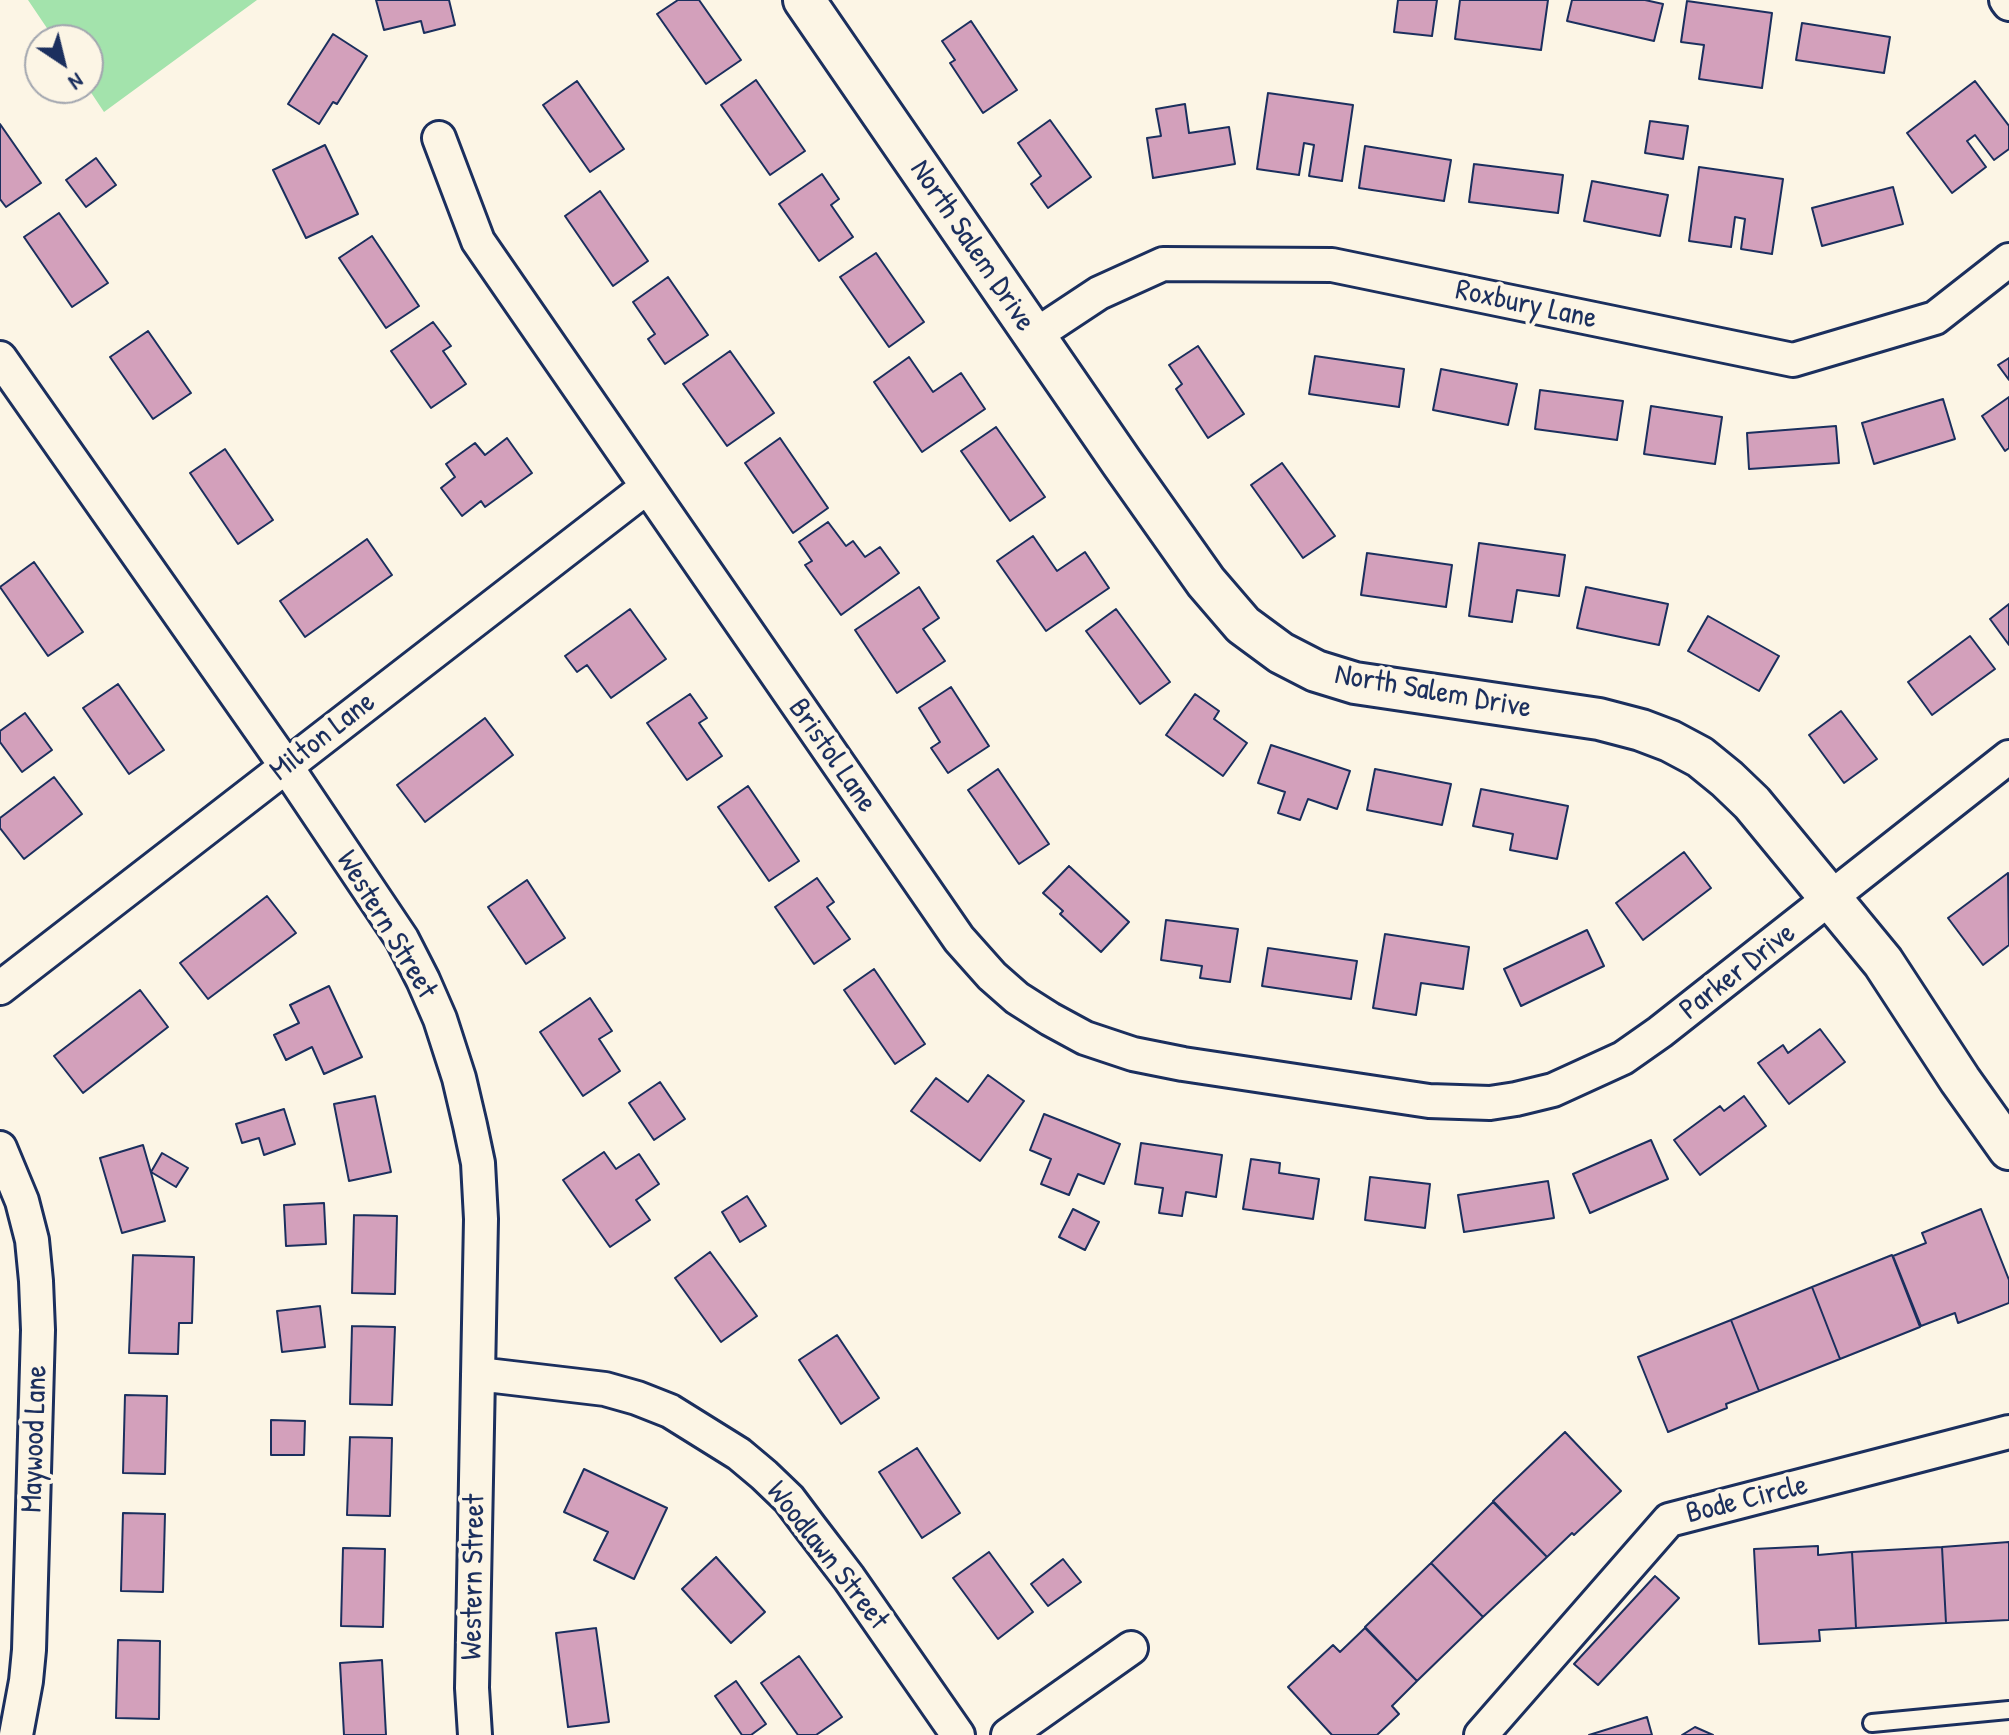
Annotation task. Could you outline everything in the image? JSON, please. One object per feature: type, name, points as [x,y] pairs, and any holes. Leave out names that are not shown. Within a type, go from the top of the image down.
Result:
[{"type":"street","name":"North Salem Drive","points":[[804,0],[1206,582],[1243,625],[1281,653],[1316,671],[1355,683],[1599,719],[1641,730],[1700,757],[1752,803],[1883,962],[2009,1149]]},
{"type":"street","name":"Bristol Lane","points":[[439,138],[478,241],[959,939],[984,968],[1017,998],[1050,1019],[1085,1038],[1133,1054],[1429,1101]]},
{"type":"street","name":"Roxbury Lane","points":[[1034,336],[1099,293],[1163,264],[1332,265],[1793,360],[1935,318],[2009,260]]},
{"type":"street","name":"Western Street","points":[[0,358],[286,766],[402,939],[445,1034],[459,1078],[478,1163],[481,1219],[472,1688],[475,1735]]},
{"type":"street","name":"Milton Lane","points":[[0,988],[647,487]]},
{"type":"street","name":"Parker Drive","points":[[1429,1101],[1490,1103],[1516,1099],[1553,1090],[1623,1058],[2009,757]]},
{"type":"street","name":"Maywood Lane","points":[[0,1148],[22,1201],[32,1240],[38,1330],[29,1650],[16,1735]]},
{"type":"street","name":"Woodlawn Street","points":[[478,1374],[605,1389],[637,1398],[670,1411],[739,1454],[789,1499],[849,1578],[958,1735]]},
{"type":"street","name":"Bode Circle","points":[[1481,1735],[1669,1520],[2009,1432]]},
{"type":"street","points":[[1008,1735],[1131,1648]]},
{"type":"lane","points":[[1872,1723],[2009,1710]]},
{"type":"green space","points":[[28,0],[257,0],[104,112],[99,104],[104,104],[104,24],[44,24]]},
{"type":"building","points":[[376,0],[449,0],[455,25],[424,33],[421,21],[384,30]]},
{"type":"building","points":[[678,0],[699,0],[741,60],[706,84],[657,14]]},
{"type":"building","points":[[1398,0],[1437,0],[1432,36],[1394,32]]},
{"type":"building","points":[[1460,0],[1548,0],[1541,50],[1455,39]]},
{"type":"building","points":[[1572,0],[1645,0],[1663,4],[1654,41],[1567,21]]},
{"type":"building","points":[[1687,1],[1772,13],[1762,88],[1699,79],[1704,45],[1681,42]]},
{"type":"building","points":[[971,21],[1017,90],[983,113],[950,63],[955,60],[942,41]]},
{"type":"building","points":[[1802,23],[1890,37],[1884,73],[1796,60]]},
{"type":"building","points":[[333,34],[367,56],[337,104],[333,102],[319,124],[288,104]]},
{"type":"building","points":[[756,80],[805,151],[770,175],[721,105]]},
{"type":"building","points":[[577,81],[624,149],[590,172],[543,105]]},
{"type":"building","points":[[1975,81],[2009,126],[2009,149],[1994,160],[1975,135],[1967,141],[1986,167],[1952,193],[1907,133]]},
{"type":"building","points":[[1268,93],[1353,105],[1342,181],[1309,176],[1314,145],[1304,143],[1299,175],[1257,169]]},
{"type":"building","points":[[1185,104],[1189,133],[1229,127],[1235,164],[1153,178],[1147,138],[1161,136],[1156,109]]},
{"type":"building","points":[[1050,120],[1091,177],[1048,208],[1031,184],[1041,176],[1018,143]]},
{"type":"building","points":[[1650,121],[1688,126],[1683,159],[1645,153]]},
{"type":"building","points":[[0,124],[41,183],[6,207],[0,199]]},
{"type":"building","points":[[325,145],[358,214],[306,238],[273,170]]},
{"type":"building","points":[[1365,146],[1451,160],[1444,201],[1359,188]]},
{"type":"building","points":[[96,158],[116,185],[86,207],[66,180]]},
{"type":"building","points":[[1474,164],[1563,175],[1558,213],[1469,202]]},
{"type":"building","points":[[1699,167],[1783,179],[1772,254],[1741,249],[1745,219],[1735,217],[1731,247],[1689,241]]},
{"type":"building","points":[[822,174],[839,199],[831,205],[853,237],[819,261],[779,204]]},
{"type":"building","points":[[1592,181],[1668,195],[1660,236],[1584,221]]},
{"type":"building","points":[[1893,187],[1903,224],[1822,246],[1812,208]]},
{"type":"building","points":[[600,191],[648,261],[613,286],[565,216]]},
{"type":"building","points":[[59,213],[108,283],[72,307],[24,237]]},
{"type":"building","points":[[372,236],[419,306],[386,328],[339,258]]},
{"type":"building","points":[[876,253],[924,322],[889,347],[840,277]]},
{"type":"building","points":[[668,277],[708,335],[665,364],[648,339],[655,334],[633,302]]},
{"type":"building","points":[[433,322],[451,346],[443,351],[466,384],[431,408],[391,351]]},
{"type":"building","points":[[148,331],[191,393],[153,419],[110,357]]},
{"type":"building","points":[[1198,346],[1244,414],[1208,438],[1176,389],[1182,384],[1169,365]]},
{"type":"building","points":[[730,351],[774,413],[727,446],[683,384]]},
{"type":"building","points":[[1315,356],[1404,369],[1399,407],[1309,394]]},
{"type":"building","points":[[909,357],[933,392],[961,373],[985,409],[922,452],[874,382]]},
{"type":"building","points":[[2009,358],[2009,380],[1998,365]]},
{"type":"building","points":[[1441,369],[1517,384],[1508,425],[1433,410]]},
{"type":"building","points":[[1540,390],[1623,401],[1617,440],[1535,429]]},
{"type":"building","points":[[2009,397],[2009,448],[2005,451],[1982,416]]},
{"type":"building","points":[[1943,399],[1955,439],[1874,464],[1862,423]]},
{"type":"building","points":[[1651,406],[1722,417],[1715,464],[1644,454]]},
{"type":"building","points":[[1836,426],[1839,463],[1749,469],[1747,433]]},
{"type":"building","points":[[996,427],[1045,497],[1010,521],[961,451]]},
{"type":"building","points":[[507,438],[532,473],[485,507],[481,501],[462,516],[441,488],[455,477],[446,464],[475,443],[485,455]]},
{"type":"building","points":[[780,438],[828,508],[793,533],[745,463]]},
{"type":"building","points":[[225,449],[273,520],[238,544],[190,473]]},
{"type":"building","points":[[1282,463],[1335,536],[1303,558],[1251,485]]},
{"type":"building","points":[[828,522],[846,546],[853,541],[865,557],[880,547],[899,573],[841,615],[805,565],[812,561],[799,542]]},
{"type":"building","points":[[1033,536],[1057,571],[1085,552],[1109,588],[1046,631],[997,561]]},
{"type":"building","points":[[367,539],[392,575],[305,637],[280,601]]},
{"type":"building","points":[[1479,543],[1565,555],[1559,596],[1517,590],[1512,622],[1469,616]]},
{"type":"building","points":[[1367,553],[1452,565],[1446,607],[1361,595]]},
{"type":"building","points":[[34,562],[83,632],[48,656],[0,587]]},
{"type":"building","points":[[919,587],[939,618],[923,629],[945,661],[897,693],[855,630]]},
{"type":"building","points":[[1586,587],[1668,604],[1659,645],[1577,628]]},
{"type":"building","points":[[2009,604],[2009,645],[1990,619]]},
{"type":"building","points":[[630,609],[666,659],[611,698],[587,665],[577,672],[565,656]]},
{"type":"building","points":[[1116,609],[1170,682],[1140,704],[1086,631]]},
{"type":"building","points":[[1708,616],[1779,656],[1759,691],[1688,651]]},
{"type":"building","points":[[1970,636],[1995,669],[1932,715],[1908,682]]},
{"type":"building","points":[[118,684],[164,750],[129,774],[83,708]]},
{"type":"building","points":[[951,687],[989,746],[948,773],[931,748],[940,742],[919,708]]},
{"type":"building","points":[[690,694],[707,718],[699,723],[722,756],[687,780],[647,723]]},
{"type":"building","points":[[1195,694],[1219,711],[1214,719],[1247,743],[1223,776],[1166,735]]},
{"type":"building","points":[[1841,711],[1877,759],[1844,783],[1809,735]]},
{"type":"building","points":[[25,713],[52,750],[22,772],[0,742],[0,731]]},
{"type":"building","points":[[485,718],[513,755],[425,822],[397,785]]},
{"type":"building","points":[[1271,745],[1350,771],[1337,809],[1308,799],[1300,820],[1278,813],[1285,792],[1258,783]]},
{"type":"building","points":[[998,769],[1049,844],[1019,864],[968,790]]},
{"type":"building","points":[[1375,769],[1451,784],[1442,825],[1367,810]]},
{"type":"building","points":[[54,777],[82,814],[24,859],[0,828],[0,818]]},
{"type":"building","points":[[748,786],[799,861],[769,881],[718,807]]},
{"type":"building","points":[[1481,789],[1568,806],[1557,859],[1510,850],[1513,834],[1473,826]]},
{"type":"building","points":[[1684,852],[1711,888],[1643,940],[1616,903]]},
{"type":"building","points":[[1069,866],[1129,922],[1101,952],[1060,914],[1063,911],[1043,893]]},
{"type":"building","points":[[2008,873],[2009,945],[1983,965],[1948,918]]},
{"type":"building","points":[[817,878],[834,902],[827,907],[850,939],[814,964],[775,907]]},
{"type":"building","points":[[527,880],[565,938],[526,964],[488,907]]},
{"type":"building","points":[[267,896],[296,933],[208,999],[180,963]]},
{"type":"building","points":[[1166,920],[1238,929],[1230,982],[1200,978],[1202,966],[1161,960]]},
{"type":"building","points":[[1587,930],[1604,966],[1521,1006],[1504,969]]},
{"type":"building","points":[[1385,934],[1469,947],[1463,989],[1421,983],[1416,1015],[1373,1008]]},
{"type":"building","points":[[1268,948],[1357,961],[1351,999],[1262,986]]},
{"type":"building","points":[[874,969],[925,1044],[895,1064],[844,990]]},
{"type":"building","points":[[329,986],[362,1057],[324,1074],[312,1047],[286,1060],[274,1035],[299,1023],[290,1005]]},
{"type":"building","points":[[140,990],[168,1027],[83,1093],[54,1056]]},
{"type":"building","points":[[590,998],[612,1031],[599,1039],[620,1071],[583,1096],[540,1032]]},
{"type":"building","points":[[1820,1029],[1845,1062],[1789,1104],[1758,1063],[1783,1045],[1788,1053]]},
{"type":"building","points":[[988,1075],[1024,1101],[980,1161],[911,1111],[936,1078],[968,1102]]},
{"type":"building","points":[[660,1082],[685,1119],[654,1140],[629,1103]]},
{"type":"building","points":[[375,1096],[391,1172],[349,1181],[334,1104]]},
{"type":"building","points":[[1744,1096],[1766,1126],[1700,1175],[1674,1140],[1720,1106],[1724,1111]]},
{"type":"building","points":[[284,1109],[295,1144],[264,1155],[259,1138],[242,1143],[236,1124]]},
{"type":"building","points":[[1044,1114],[1120,1144],[1104,1184],[1078,1174],[1069,1195],[1041,1184],[1051,1159],[1030,1150]]},
{"type":"building","points":[[1651,1140],[1668,1179],[1590,1213],[1573,1174]]},
{"type":"building","points":[[1141,1143],[1222,1155],[1216,1197],[1186,1192],[1182,1216],[1159,1213],[1163,1188],[1135,1184]]},
{"type":"building","points":[[143,1145],[165,1221],[122,1233],[100,1158]]},
{"type":"building","points":[[604,1152],[616,1169],[639,1154],[659,1184],[636,1200],[650,1220],[610,1247],[563,1180]]},
{"type":"building","points":[[162,1153],[188,1168],[176,1187],[151,1172]]},
{"type":"building","points":[[1251,1159],[1280,1163],[1279,1173],[1319,1179],[1313,1219],[1243,1209]]},
{"type":"building","points":[[1370,1177],[1430,1184],[1425,1228],[1365,1220]]},
{"type":"building","points":[[1548,1181],[1554,1218],[1464,1232],[1458,1195]]},
{"type":"building","points":[[747,1196],[766,1226],[740,1242],[722,1212]]},
{"type":"building","points":[[324,1203],[326,1244],[286,1246],[284,1205]]},
{"type":"building","points":[[1073,1209],[1099,1222],[1085,1250],[1059,1237]]},
{"type":"building","points":[[1981,1209],[2009,1280],[2009,1303],[1958,1323],[1955,1313],[1921,1326],[1893,1256],[1926,1243],[1922,1233]]},
{"type":"building","points":[[354,1215],[397,1216],[395,1294],[352,1293]]},
{"type":"building","points":[[710,1252],[757,1316],[721,1342],[675,1278]]},
{"type":"building","points":[[133,1255],[194,1257],[192,1323],[179,1323],[178,1354],[129,1353]]},
{"type":"building","points":[[1892,1255],[1920,1327],[1840,1359],[1812,1287]]},
{"type":"building","points":[[1812,1287],[1840,1359],[1759,1391],[1731,1320]]},
{"type":"building","points":[[320,1306],[325,1347],[282,1352],[277,1311]]},
{"type":"building","points":[[1731,1320],[1759,1391],[1668,1432],[1638,1357]]},
{"type":"building","points":[[352,1326],[395,1327],[392,1405],[350,1404]]},
{"type":"building","points":[[837,1335],[879,1398],[841,1424],[799,1360]]},
{"type":"building","points":[[125,1395],[167,1396],[165,1474],[123,1473]]},
{"type":"building","points":[[271,1420],[305,1421],[304,1455],[271,1455]]},
{"type":"building","points":[[1565,1432],[1621,1491],[1547,1557],[1493,1501]]},
{"type":"building","points":[[350,1437],[392,1438],[390,1516],[347,1515]]},
{"type":"building","points":[[917,1448],[960,1513],[922,1538],[879,1472]]},
{"type":"building","points":[[584,1469],[667,1508],[634,1579],[594,1560],[608,1532],[564,1512]]},
{"type":"building","points":[[1493,1502],[1547,1557],[1483,1617],[1431,1563]]},
{"type":"building","points":[[123,1513],[165,1514],[163,1592],[121,1591]]},
{"type":"building","points":[[2009,1542],[2009,1620],[1946,1623],[1942,1547]]},
{"type":"building","points":[[1818,1546],[1818,1555],[1852,1552],[1856,1628],[1819,1630],[1820,1641],[1759,1644],[1754,1549]]},
{"type":"building","points":[[1942,1547],[1946,1623],[1856,1628],[1852,1552]]},
{"type":"building","points":[[343,1548],[385,1549],[383,1627],[341,1626]]},
{"type":"building","points":[[989,1552],[1033,1612],[998,1639],[953,1578]]},
{"type":"building","points":[[716,1557],[765,1612],[731,1643],[682,1589]]},
{"type":"building","points":[[1063,1559],[1081,1582],[1048,1606],[1031,1584]]},
{"type":"building","points":[[1431,1563],[1483,1617],[1417,1681],[1365,1627]]},
{"type":"building","points":[[1655,1576],[1679,1598],[1598,1685],[1574,1664]]},
{"type":"building","points":[[596,1628],[609,1722],[568,1727],[556,1633]]},
{"type":"building","points":[[1365,1628],[1417,1681],[1392,1706],[1399,1714],[1377,1735],[1332,1735],[1288,1687],[1333,1645],[1340,1652]]},
{"type":"building","points":[[118,1640],[160,1641],[159,1719],[116,1718]]},
{"type":"building","points":[[799,1656],[842,1717],[816,1735],[798,1735],[761,1683]]},
{"type":"building","points":[[382,1660],[386,1735],[344,1735],[340,1663]]},
{"type":"building","points":[[736,1681],[766,1724],[751,1735],[742,1735],[715,1696]]},
{"type":"building","points":[[1647,1717],[1652,1735],[1589,1735]]},
{"type":"building","points":[[1695,1727],[1713,1735],[1682,1735]]}]
